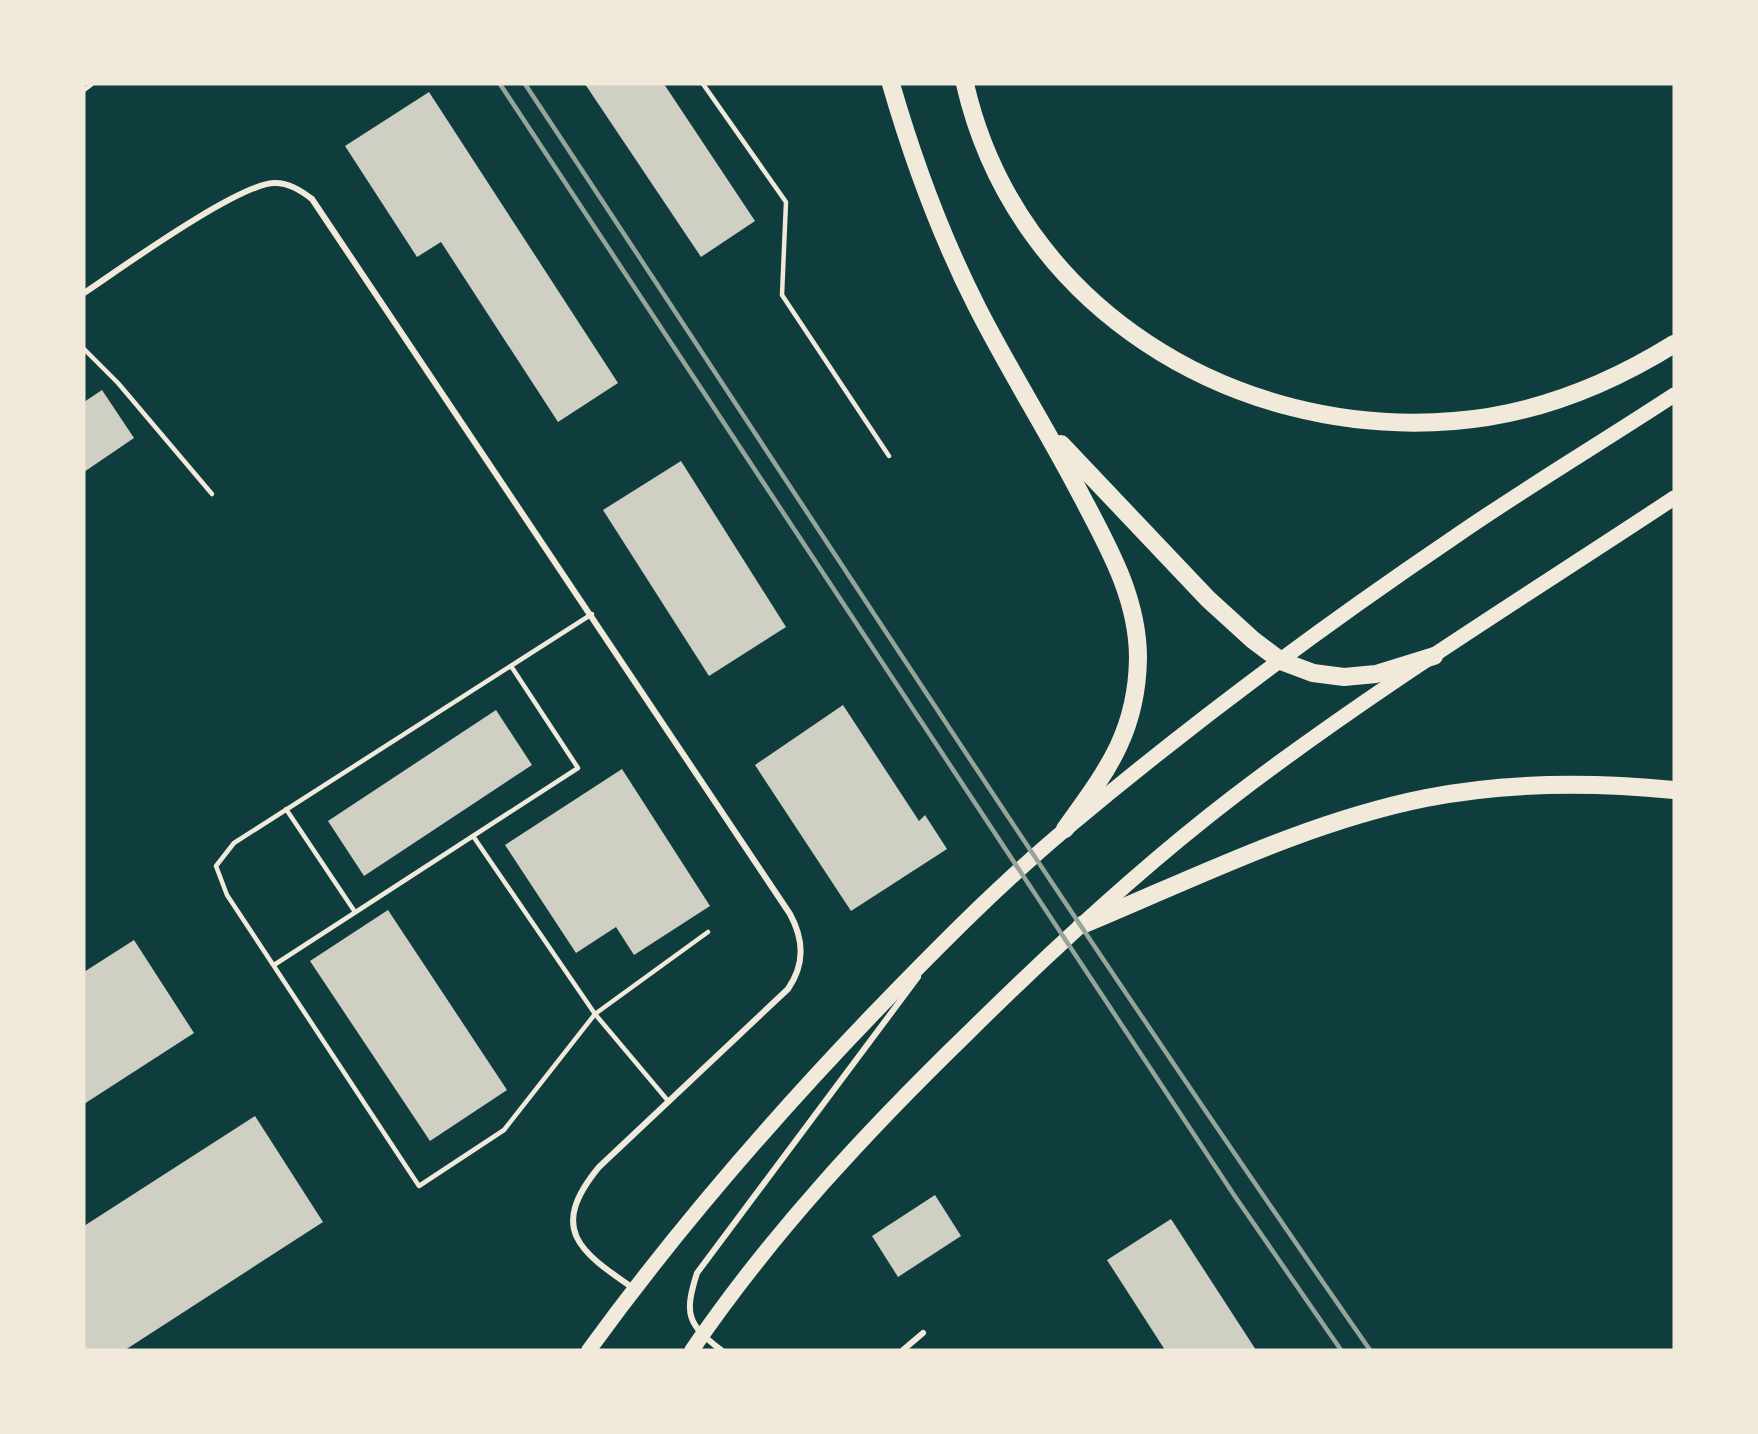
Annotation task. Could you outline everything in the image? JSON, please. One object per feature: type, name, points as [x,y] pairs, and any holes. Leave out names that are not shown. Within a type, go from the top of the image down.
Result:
[{"type":"highway","points":[[891,84],[919,169],[956,264],[998,348],[1045,427],[1104,538],[1126,586],[1138,658],[1130,715],[1117,754],[1065,829]]},
{"type":"highway","points":[[965,84],[978,132],[1003,187],[1035,236],[1074,284],[1111,318],[1143,342],[1192,370],[1268,402],[1298,410],[1357,420],[1424,423],[1456,421],[1514,411],[1573,394],[1622,375],[1674,344]]},
{"type":"highway","points":[[1045,427],[1200,591],[1246,635],[1281,661],[1313,672],[1344,677],[1376,674],[1434,656]]},
{"type":"highway","points":[[1082,925],[1335,823],[1426,798],[1472,791],[1551,785],[1591,784],[1674,790]]},
{"type":"main road","points":[[589,1350],[634,1289],[780,1115],[948,938],[1065,829],[1281,661],[1455,536],[1674,395]]},
{"type":"main road","points":[[692,1350],[771,1245],[848,1156],[938,1061],[1082,925],[1231,799],[1321,732],[1674,498]]},
{"type":"street","points":[[84,293],[244,191],[274,183],[287,184],[300,190],[321,211],[778,894],[799,930],[802,946],[796,976],[788,989],[599,1167],[587,1181],[574,1207],[573,1218],[578,1242],[594,1261],[634,1289]]},
{"type":"street","points":[[721,1350],[702,1335],[689,1318],[697,1273],[948,938]]},
{"type":"street","points":[[903,1350],[923,1333]]},
{"type":"lane","points":[[84,90],[92,84]]},
{"type":"lane","points":[[703,84],[786,202],[782,295],[889,456]]},
{"type":"lane","points":[[84,349],[118,383],[212,494]]},
{"type":"lane","points":[[591,614],[234,843],[216,866],[227,895],[419,1186],[504,1130],[595,1014],[708,932]]},
{"type":"lane","points":[[274,965],[578,768],[511,666]]},
{"type":"lane","points":[[286,809],[355,912]]},
{"type":"lane","points":[[473,836],[595,1014],[669,1102]]},
{"type":"building","points":[[585,84],[664,84],[755,221],[701,257]]},
{"type":"building","points":[[429,92],[618,383],[558,422],[441,242],[417,257],[345,146]]},
{"type":"building","points":[[102,390],[134,438],[84,472],[84,402]]},
{"type":"building","points":[[681,461],[786,627],[709,676],[603,510]]},
{"type":"building","points":[[843,705],[919,821],[925,815],[947,849],[851,911],[755,765]]},
{"type":"building","points":[[496,710],[532,765],[364,876],[328,821]]},
{"type":"building","points":[[622,769],[710,906],[634,955],[616,927],[576,953],[505,845]]},
{"type":"building","points":[[388,910],[507,1090],[430,1141],[310,961]]},
{"type":"building","points":[[134,940],[194,1033],[84,1104],[84,972]]},
{"type":"building","points":[[255,1116],[323,1222],[125,1350],[84,1350],[84,1226]]},
{"type":"building","points":[[935,1195],[961,1236],[898,1277],[872,1236]]},
{"type":"building","points":[[1171,1219],[1256,1350],[1165,1350],[1107,1260]]},
{"type":"railway","points":[[500,84],[1234,1195],[1341,1350]]},
{"type":"railway","points":[[525,84],[1049,878],[1370,1350]]}]
